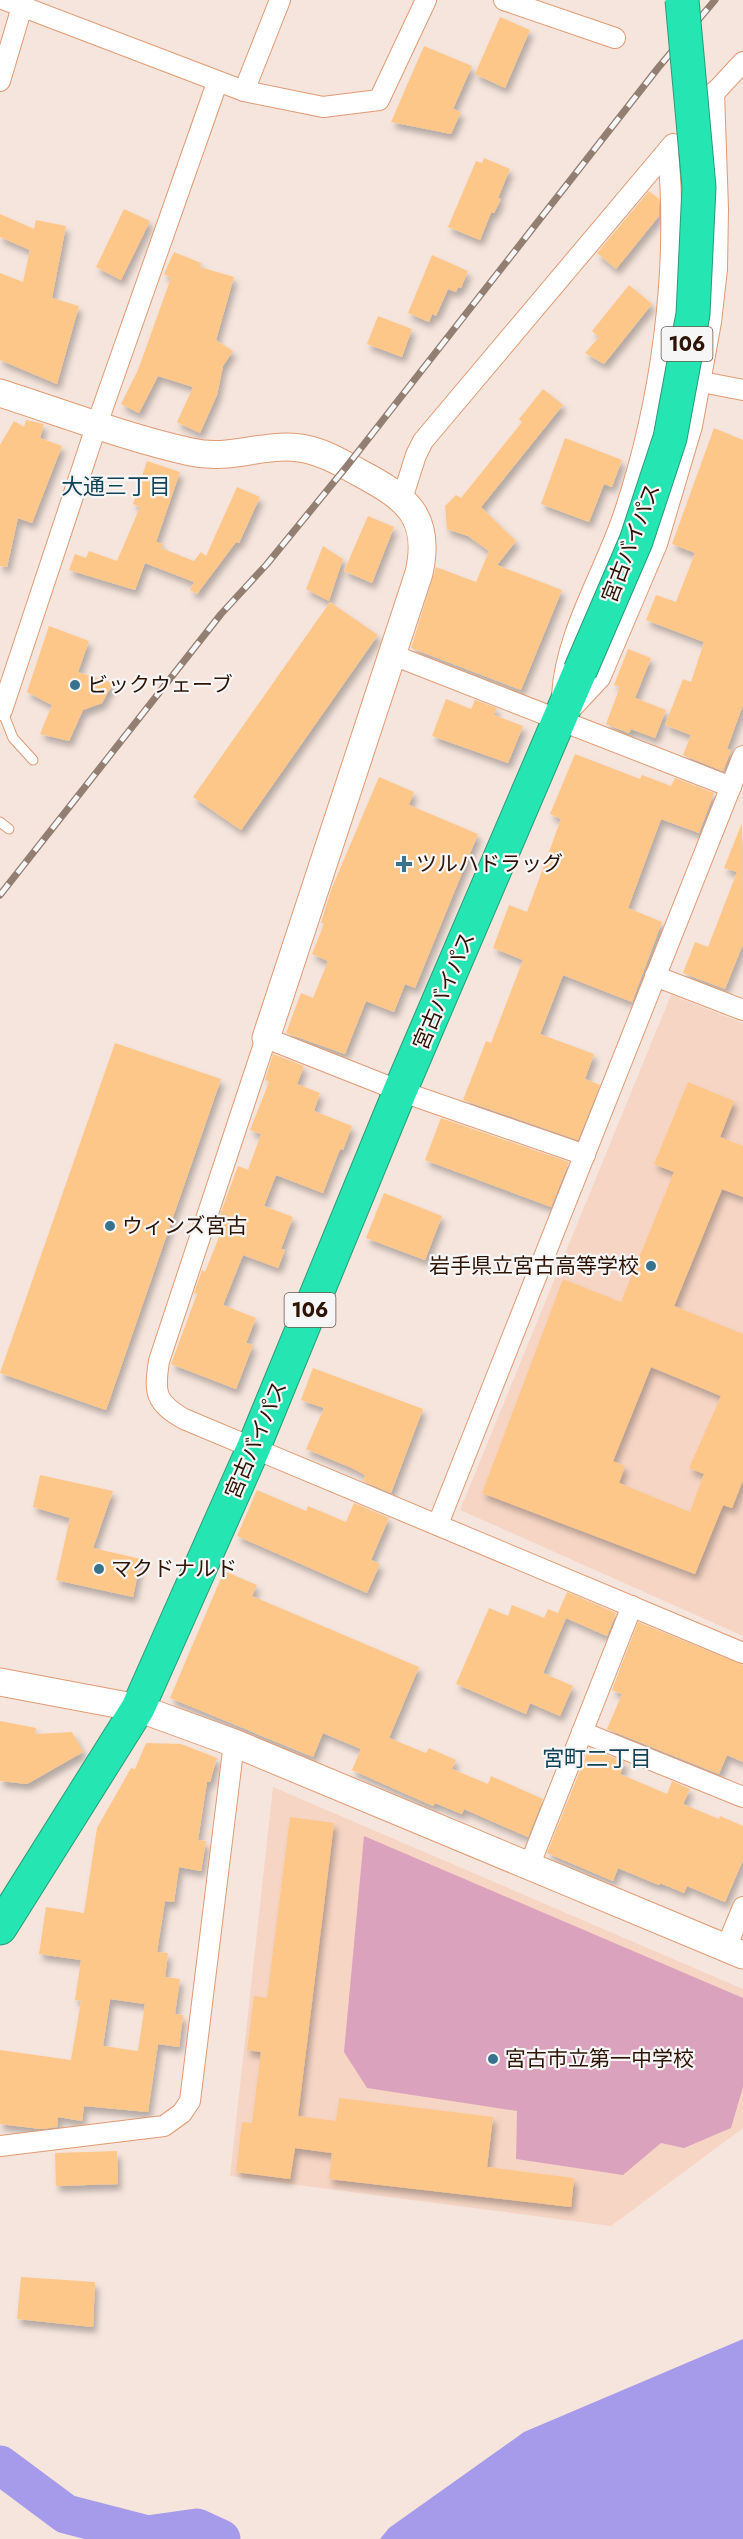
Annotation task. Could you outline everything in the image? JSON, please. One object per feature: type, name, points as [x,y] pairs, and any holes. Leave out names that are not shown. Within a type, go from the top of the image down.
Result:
[{"type":"highway","name":"宮古バイパス","points":[[0,1928],[138,1708],[253,1449],[400,1091],[636,541],[670,438],[693,314],[699,187],[682,0]]},
{"type":"street","points":[[244,91],[280,0]]},
{"type":"street","points":[[0,81],[17,2],[217,83],[244,91],[323,107],[379,100],[426,0]]},
{"type":"street","points":[[504,0],[615,38]]},
{"type":"street","points":[[402,499],[409,483],[416,455],[423,441],[668,150],[714,92],[743,62]]},
{"type":"street","points":[[1,715],[97,424],[217,83]]},
{"type":"street","points":[[560,721],[600,678],[657,544],[678,479],[702,382],[717,269],[718,209],[714,92]]},
{"type":"street","points":[[560,721],[564,666],[623,516],[642,453],[655,393],[670,262],[672,192],[668,150]]},
{"type":"street","points":[[702,382],[743,390]]},
{"type":"street","points":[[0,393],[97,424],[210,455],[229,456],[284,447],[309,450],[340,463],[402,499],[419,520],[423,556],[393,655],[159,1361],[155,1386],[166,1408],[184,1419],[253,1449],[438,1524],[743,1653]]},
{"type":"street","points":[[393,655],[731,787]]},
{"type":"street","points":[[438,1524],[743,756]]},
{"type":"street","points":[[655,976],[743,1010]]},
{"type":"street","points":[[266,1038],[400,1091],[585,1155]]},
{"type":"street","points":[[530,1864],[632,1606]]},
{"type":"street","points":[[0,1682],[138,1708],[234,1743],[530,1864],[735,1952],[743,1906]]},
{"type":"street","points":[[582,1732],[743,1797]]},
{"type":"street","points":[[0,2145],[164,2126],[182,2113],[190,2102],[234,1743]]},
{"type":"lane","points":[[1,715],[13,738],[33,760]]},
{"type":"lane","points":[[0,822],[9,829]]},
{"type":"shaded area","name":"岩手県立宮古高等学校","points":[[671,995],[743,1023],[743,1636],[460,1510]]},
{"type":"shaded area","name":"宮古市立第一中学校","points":[[273,1787],[743,1989],[743,2128],[611,2226],[230,2176]]},
{"type":"shaded area","points":[[364,1836],[743,1998],[743,2087],[731,2128],[684,2148],[661,2143],[623,2175],[516,2159],[517,2111],[367,2088],[344,2052]]},
{"type":"shaded area","points":[[743,2339],[743,2539],[380,2539],[389,2528],[524,2432]]},
{"type":"building","points":[[500,17],[530,30],[505,88],[475,74]]},
{"type":"building","points":[[424,46],[472,66],[453,109],[461,112],[451,134],[391,122]]},
{"type":"building","points":[[484,158],[510,169],[498,198],[501,199],[494,213],[491,213],[480,240],[448,227],[476,161],[482,163]]},
{"type":"building","points":[[649,191],[659,199],[659,216],[616,269],[597,253]]},
{"type":"building","points":[[124,209],[150,221],[121,280],[96,267]]},
{"type":"building","points":[[0,214],[34,229],[36,220],[66,226],[52,298],[79,306],[57,384],[0,360],[0,273],[23,282],[30,250],[0,237]]},
{"type":"building","points":[[174,252],[201,263],[200,267],[234,277],[216,340],[233,351],[223,366],[217,395],[200,433],[177,422],[193,387],[158,376],[139,413],[121,404],[138,370],[171,278],[164,274]]},
{"type":"building","points":[[432,255],[468,271],[461,288],[458,287],[456,292],[448,289],[436,316],[432,314],[429,322],[408,313]]},
{"type":"building","points":[[629,285],[652,304],[604,364],[585,353],[599,337],[592,331]]},
{"type":"building","points":[[378,316],[412,329],[402,357],[367,344]]},
{"type":"building","points":[[543,389],[563,405],[481,507],[516,541],[497,565],[562,590],[521,690],[411,648],[436,567],[476,582],[489,551],[468,536],[447,529],[445,506],[456,495],[461,498],[522,422],[519,419]]},
{"type":"building","points":[[26,420],[44,424],[40,438],[62,446],[32,523],[18,518],[7,567],[0,566],[0,445],[14,421],[24,427]]},
{"type":"building","points":[[714,428],[743,440],[743,705],[727,749],[731,750],[723,771],[683,755],[691,735],[665,725],[683,679],[691,682],[704,642],[646,620],[656,595],[676,602],[695,553],[672,544]]},
{"type":"building","points":[[565,438],[622,460],[612,487],[604,484],[589,522],[541,504]]},
{"type":"building","points":[[147,461],[180,472],[156,542],[163,544],[161,548],[194,561],[201,552],[206,556],[237,487],[260,497],[239,543],[236,542],[197,594],[190,590],[194,582],[145,563],[135,590],[69,570],[75,554],[86,558],[89,551],[117,561],[140,507],[133,504]]},
{"type":"building","points":[[368,516],[394,527],[372,583],[344,571]]},
{"type":"building","points":[[323,546],[343,559],[329,601],[306,589]]},
{"type":"building","points":[[330,602],[378,635],[241,830],[193,797]]},
{"type":"building","points":[[49,626],[89,641],[78,672],[113,683],[102,703],[83,710],[69,741],[40,734],[52,705],[27,692]]},
{"type":"building","points":[[628,649],[651,658],[635,698],[666,710],[655,738],[631,729],[629,733],[606,724],[620,687],[614,685]]},
{"type":"building","points":[[446,699],[471,709],[475,700],[497,708],[494,715],[523,726],[508,763],[432,736]]},
{"type":"building","points":[[575,754],[640,779],[642,775],[671,786],[675,778],[714,793],[699,833],[661,819],[628,908],[662,922],[632,1002],[563,975],[540,1034],[594,1054],[585,1079],[600,1085],[578,1140],[463,1100],[486,1041],[491,1043],[523,960],[493,948],[509,905],[527,912],[561,819],[550,814]]},
{"type":"building","points":[[379,777],[414,792],[409,805],[478,834],[415,988],[405,984],[394,1012],[366,1001],[345,1054],[286,1033],[301,993],[313,998],[328,961],[312,954],[324,924],[321,923],[331,890]]},
{"type":"building","points":[[742,823],[743,944],[725,989],[683,973],[695,942],[708,947],[737,872],[724,868]]},
{"type":"building","name":"ウィンズ宮古","points":[[115,1043],[221,1079],[106,1410],[0,1373]]},
{"type":"building","points":[[273,1054],[304,1066],[297,1084],[320,1093],[314,1111],[352,1126],[343,1150],[340,1149],[323,1193],[276,1175],[264,1206],[293,1217],[281,1249],[285,1250],[278,1268],[243,1255],[223,1305],[256,1318],[246,1343],[253,1345],[236,1389],[171,1364],[197,1294],[194,1293],[202,1270],[205,1272],[225,1222],[218,1220],[238,1166],[248,1170],[261,1134],[250,1130],[269,1082],[265,1080]]},
{"type":"building","points":[[688,1082],[734,1101],[720,1137],[743,1146],[743,1197],[722,1189],[674,1306],[743,1334],[743,1480],[732,1508],[723,1505],[695,1574],[482,1493],[563,1279],[621,1302],[674,1172],[654,1164]],"holes":[[[651,1367],[721,1396],[689,1468],[704,1474],[690,1512],[619,1483],[625,1466],[613,1461]]]},
{"type":"building","points":[[441,1118],[569,1162],[551,1207],[425,1160]]},
{"type":"building","points":[[384,1193],[442,1216],[425,1260],[366,1238]]},
{"type":"building","points":[[313,1368],[423,1409],[391,1493],[363,1481],[365,1475],[352,1468],[306,1449],[324,1408],[301,1400]]},
{"type":"building","points":[[40,1475],[113,1491],[93,1548],[141,1559],[133,1597],[56,1580],[70,1518],[33,1507]]},
{"type":"building","points":[[257,1490],[306,1511],[308,1506],[346,1522],[354,1503],[389,1518],[371,1560],[380,1564],[367,1593],[237,1536]]},
{"type":"building","points":[[224,1571],[257,1585],[252,1596],[419,1667],[389,1738],[426,1753],[429,1748],[456,1760],[452,1769],[488,1784],[491,1776],[543,1799],[528,1837],[464,1809],[462,1814],[435,1803],[433,1806],[352,1770],[361,1749],[323,1733],[313,1757],[170,1698]]},
{"type":"building","points":[[567,1592],[616,1613],[607,1636],[566,1618],[543,1673],[573,1686],[560,1716],[530,1703],[526,1714],[456,1684],[489,1608],[508,1616],[512,1605],[544,1618],[548,1609],[558,1613]]},
{"type":"building","points":[[638,1622],[743,1665],[743,1762],[727,1755],[719,1774],[607,1729],[622,1694],[612,1690]]},
{"type":"building","points":[[0,1721],[36,1728],[35,1734],[72,1732],[83,1752],[27,1784],[0,1781]]},
{"type":"building","points":[[146,1743],[181,1744],[217,1758],[210,1782],[207,1782],[198,1840],[206,1841],[201,1871],[179,1867],[174,1902],[165,1901],[157,1952],[168,1953],[165,1977],[180,1979],[175,2014],[183,2015],[179,2047],[158,2044],[148,2112],[84,2106],[82,2121],[58,2117],[57,2127],[41,2129],[0,2124],[0,2050],[71,2060],[81,2001],[75,2000],[81,1960],[39,1954],[46,1907],[84,1913],[97,1828],[131,1768],[135,1769]],"holes":[[[110,1999],[145,2004],[138,2051],[103,2046]]]},
{"type":"building","points":[[589,1748],[625,1762],[620,1774],[667,1794],[672,1781],[690,1789],[683,1804],[743,1826],[743,1860],[725,1902],[687,1886],[684,1893],[618,1868],[613,1881],[547,1853]]},
{"type":"building","points":[[290,1817],[334,1823],[298,2116],[336,2121],[339,2098],[493,2117],[487,2167],[574,2178],[571,2207],[329,2179],[332,2153],[295,2148],[290,2179],[236,2172],[242,2122],[252,2123],[261,2052],[247,2050],[254,1996],[267,1998]]},
{"type":"building","points":[[117,2151],[118,2184],[56,2186],[55,2153]]},
{"type":"building","points":[[21,2277],[95,2282],[93,2327],[17,2319]]},
{"type":"waterway","points":[[0,2465],[66,2514],[147,2535],[197,2528],[221,2539]]},
{"type":"railway","points":[[0,895],[221,614],[267,564],[347,466],[658,68],[715,0]]},
{"type":"place","name":"ビックウェーブ","points":[[75,685]]},
{"type":"place","name":"ツルハドラッグ","points":[[404,864]]},
{"type":"place","name":"ウィンズ宮古","points":[[110,1226]]},
{"type":"place","name":"岩手県立宮古高等学校","points":[[651,1266]]},
{"type":"place","name":"マクドナルド","points":[[99,1569]]},
{"type":"place","name":"宮古市立第一中学校","points":[[493,2059]]},
{"type":"district","name":"大通三丁目","points":[[116,486]]},
{"type":"district","name":"宮町二丁目","points":[[597,1758]]}]
